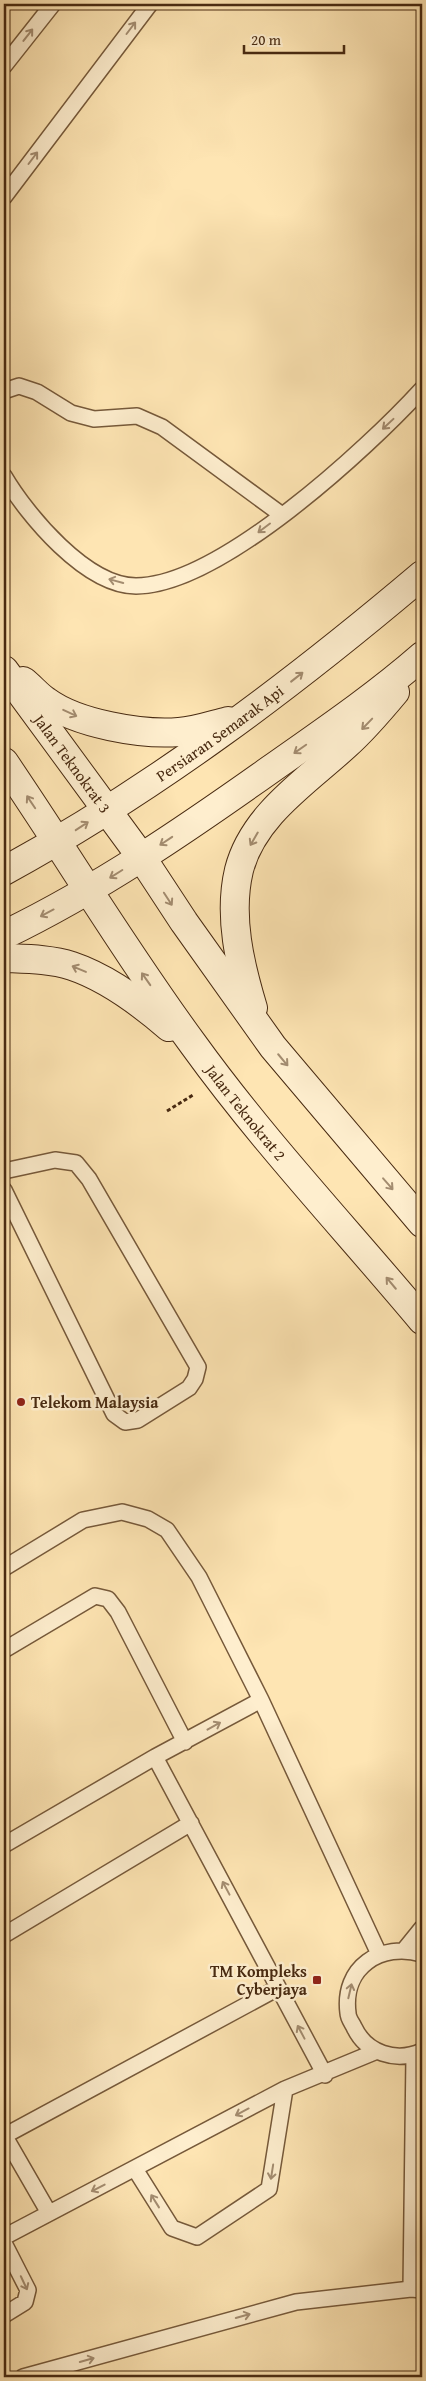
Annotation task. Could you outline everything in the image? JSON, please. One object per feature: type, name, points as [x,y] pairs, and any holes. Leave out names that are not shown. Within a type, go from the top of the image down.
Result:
[{"type":"main road","name":"Persiaran Semarak Api","points":[[4,871],[58,842],[244,717],[357,630],[422,575]]},
{"type":"main road","points":[[4,935],[90,891],[142,858],[326,730],[422,656]]},
{"type":"main road","points":[[258,1027],[242,970],[237,936],[236,898],[240,870],[252,840],[281,803],[348,744],[422,661]]},
{"type":"main road","points":[[4,663],[47,702],[78,716],[114,727],[149,733],[180,732],[244,717]]},
{"type":"main road","name":"Jalan Teknokrat 3","points":[[4,670],[142,858]]},
{"type":"main road","points":[[4,762],[90,891]]},
{"type":"main road","points":[[142,858],[184,922],[284,1061],[422,1224]]},
{"type":"main road","name":"Jalan Teknokrat 2","points":[[90,891],[144,976],[252,1123],[422,1320]]},
{"type":"main road","points":[[4,958],[48,961],[72,966],[93,976],[146,1008],[203,1058]]},
{"type":"lane","points":[[4,66],[53,4]]},
{"type":"lane","points":[[4,197],[150,4]]},
{"type":"lane","points":[[4,391],[19,386],[36,392],[71,413],[94,419],[137,416],[162,427],[282,515]]},
{"type":"lane","points":[[4,476],[18,501],[55,541],[81,564],[108,579],[134,586],[160,584],[202,566],[257,534],[324,484],[422,390]]},
{"type":"lane","points":[[4,1171],[56,1160],[76,1163],[89,1179],[198,1367],[195,1379],[189,1388],[138,1420],[125,1422],[114,1414],[4,1190]]},
{"type":"lane","points":[[4,1568],[84,1520],[122,1512],[148,1519],[166,1530],[199,1577],[261,1700],[379,1954]]},
{"type":"lane","points":[[4,1650],[95,1596],[108,1599],[118,1612],[145,1660],[185,1742]]},
{"type":"lane","points":[[4,1844],[155,1757],[261,1700]]},
{"type":"lane","points":[[155,1757],[325,2075]]},
{"type":"lane","points":[[4,1935],[191,1824]]},
{"type":"lane","points":[[405,1949],[422,1928]]},
{"type":"lane","points":[[23,2377],[296,2302],[417,2289],[418,2053],[389,2056],[377,2052],[358,2036],[348,2014],[348,1990],[360,1968],[379,1954],[405,1949],[422,1954]]},
{"type":"lane","points":[[49,2213],[4,2136],[278,1988]]},
{"type":"lane","points":[[4,2236],[136,2169],[285,2089],[325,2075],[377,2052]]},
{"type":"lane","points":[[136,2169],[172,2228],[197,2237],[269,2189],[285,2089]]},
{"type":"lane","points":[[4,2243],[28,2290],[25,2302],[4,2315]]},
{"type":"place","name":"Telekom Malaysia","points":[[21,1402]]},
{"type":"place","name":"TM Kompleks Cyberjaya","points":[[317,1980]]}]
